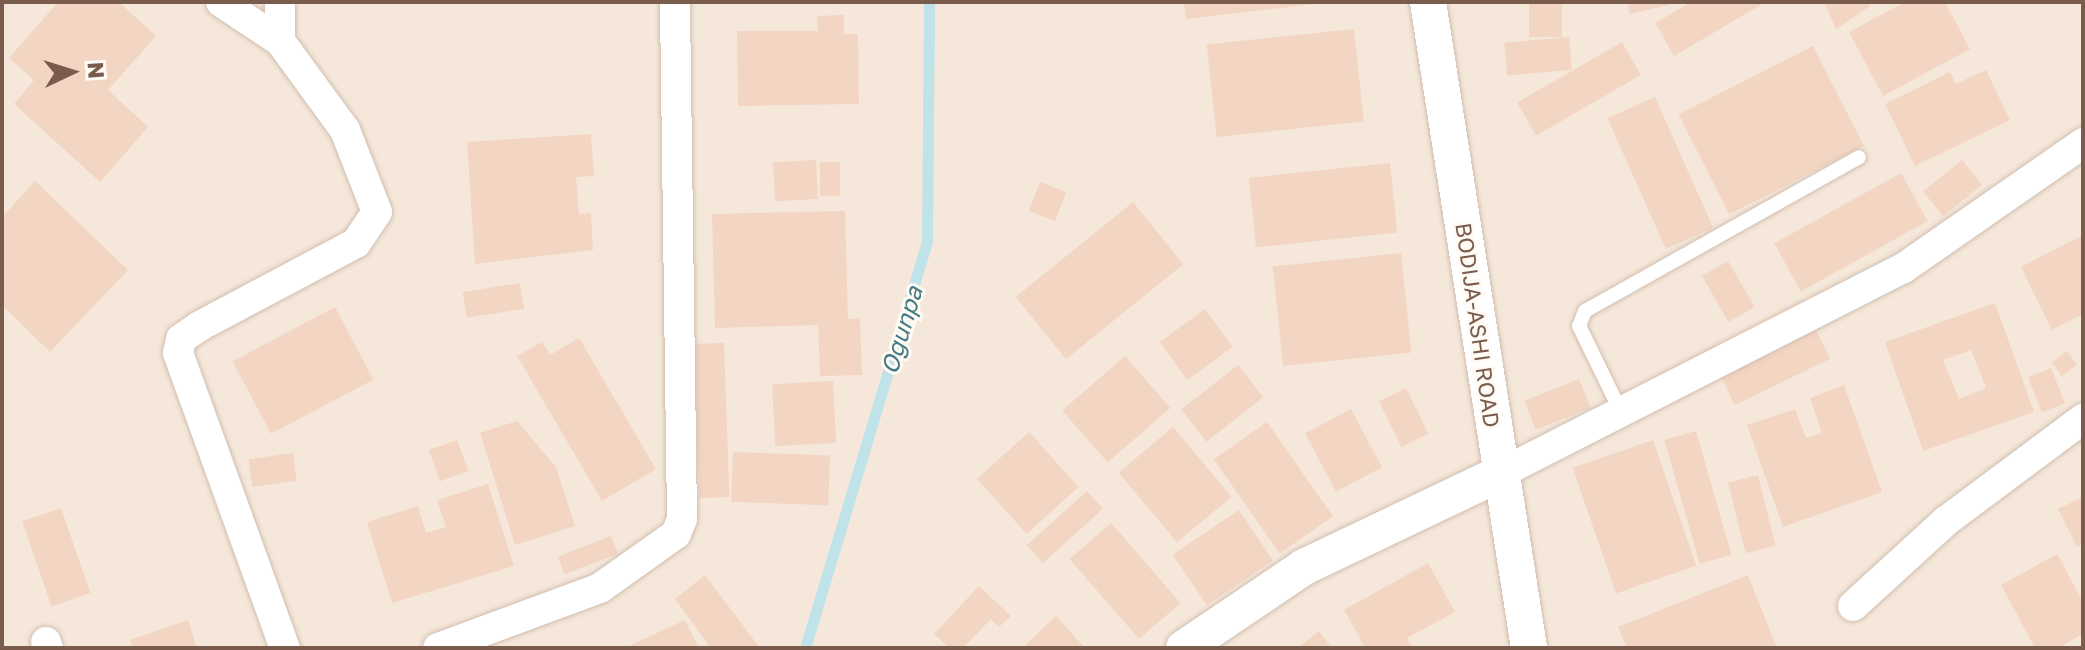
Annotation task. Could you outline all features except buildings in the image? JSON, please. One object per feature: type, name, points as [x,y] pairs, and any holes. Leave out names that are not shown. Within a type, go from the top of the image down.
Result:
[{"type":"street","points":[[221,2],[280,41],[345,130],[377,212],[356,243],[200,326],[181,339],[178,353],[285,648]]},
{"type":"street","points":[[280,2],[280,41]]},
{"type":"street","points":[[438,648],[600,588],[676,534],[682,519],[675,2]]},
{"type":"street","name":"BODIJA-ASHI ROAD","points":[[1428,2],[1529,648]]},
{"type":"street","points":[[1184,648],[1304,567],[1622,414],[1902,269],[2083,143]]},
{"type":"street","points":[[1853,606],[1946,521],[2083,419]]},
{"type":"lane","points":[[1622,414],[1579,326],[1585,311],[1859,157]]},
{"type":"shaded area","points":[[2,2],[2083,2],[2083,648],[2,648]]},
{"type":"waterway","name":"Ogunpa","points":[[805,648],[927,242],[929,2]]}]
